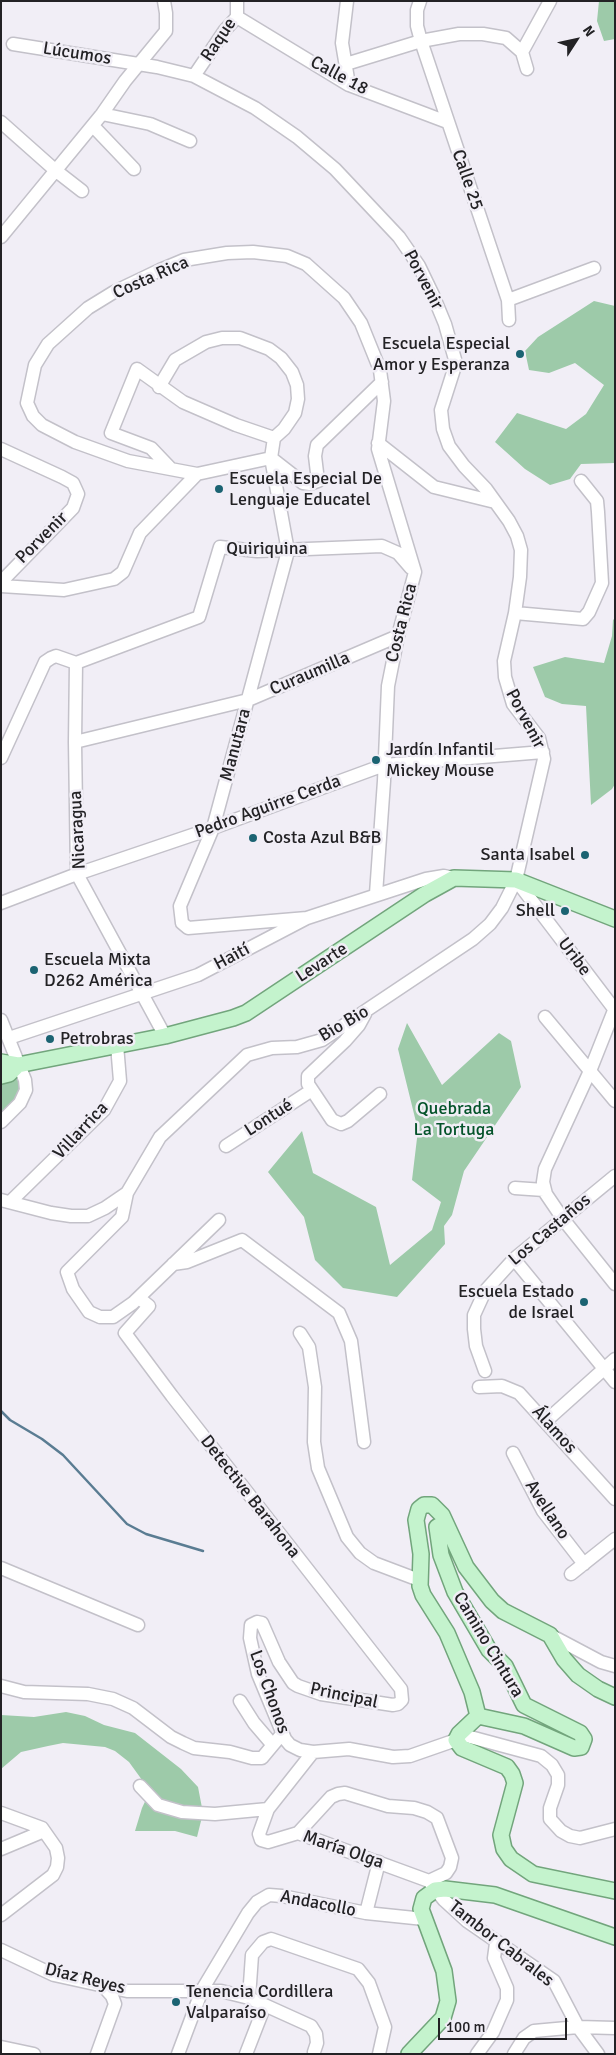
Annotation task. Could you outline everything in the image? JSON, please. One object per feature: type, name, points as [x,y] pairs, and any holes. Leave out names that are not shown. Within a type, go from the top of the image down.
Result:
[{"type":"main road","points":[[454,878],[516,880],[615,919]]},
{"type":"main road","name":"Levarte","points":[[1,1062],[18,1065],[165,1036],[220,1023],[246,1013],[425,894],[454,878]]},
{"type":"main road","name":"Levarte","points":[[1,1076],[8,1074],[18,1065]]},
{"type":"main road","points":[[441,1515],[432,1505],[424,1505],[419,1509],[416,1520],[421,1554],[419,1580],[423,1595],[447,1633],[462,1665],[478,1716],[458,1737],[462,1748],[508,1767],[515,1783],[501,1835],[504,1849],[511,1859],[533,1874],[615,1891]]},
{"type":"main road","name":"Camino Cintura","points":[[441,1515],[466,1567],[492,1601],[503,1611],[550,1635]]},
{"type":"main road","name":"Camino Cintura","points":[[441,1515],[437,1527],[440,1556],[456,1592],[489,1650],[505,1666],[524,1706],[580,1733],[584,1737],[584,1742],[581,1747],[574,1748],[524,1726],[478,1716]]},
{"type":"main road","points":[[550,1635],[564,1659],[578,1675],[598,1689],[615,1697]]},
{"type":"main road","points":[[409,2054],[443,2018],[448,2002],[444,1971],[421,1909],[424,1898],[432,1886],[495,1895],[615,1937]]},
{"type":"street","points":[[1,237],[102,114],[125,81],[166,31],[164,1]]},
{"type":"street","name":"Raque","points":[[194,76],[225,30],[237,17],[237,1]]},
{"type":"street","points":[[347,1],[342,43],[349,85]]},
{"type":"street","name":"Calle 25","points":[[420,1],[417,10],[417,26],[421,41],[508,300],[509,320]]},
{"type":"street","points":[[522,52],[550,1]]},
{"type":"street","name":"Calle 18","points":[[237,17],[349,85],[447,122]]},
{"type":"street","points":[[346,64],[421,41],[459,34],[483,34],[506,38],[522,52],[527,69]]},
{"type":"street","name":"Lúcumos","points":[[13,44],[140,64]]},
{"type":"street","name":"Porvenir","points":[[140,64],[194,76],[255,108],[297,137],[335,169],[399,237],[419,266],[433,295],[445,324],[456,363],[441,410],[443,429],[449,446],[509,521],[517,536],[520,550],[520,577],[515,613],[504,661],[506,685],[514,704],[535,732],[543,752],[543,767],[516,880]]},
{"type":"street","points":[[102,114],[150,124],[190,141]]},
{"type":"street","points":[[1,122],[55,170],[82,191]]},
{"type":"street","points":[[92,126],[134,169]]},
{"type":"street","name":"Costa Rica","points":[[196,474],[128,460],[75,442],[42,425],[33,416],[27,403],[35,364],[48,344],[88,308],[114,292],[184,260],[227,252],[274,253],[306,264],[344,298],[361,323],[380,370],[384,402],[378,443],[381,461],[415,572],[398,636],[388,686],[376,894]]},
{"type":"street","points":[[508,300],[594,268]]},
{"type":"street","points":[[159,387],[175,360],[206,342],[222,338],[240,338],[262,345],[281,358],[292,372],[297,385],[298,399],[295,413],[284,429],[274,438],[236,425],[183,402],[159,387],[137,369],[112,433],[150,448],[171,469]]},
{"type":"street","points":[[1,586],[64,590],[114,578],[124,572],[140,533],[196,474],[271,458],[303,483],[310,484],[318,481],[315,456],[317,445],[382,382]]},
{"type":"street","name":"Manutara","points":[[274,438],[271,458],[288,551],[213,828],[180,906],[182,923],[188,928],[307,918]]},
{"type":"street","points":[[378,443],[434,487],[495,502]]},
{"type":"street","name":"Porvenir","points":[[1,449],[73,483],[78,494],[73,508],[1,582]]},
{"type":"street","points":[[515,613],[583,619],[589,612],[602,583],[598,512],[597,502],[581,481]]},
{"type":"street","name":"Quiriquina","points":[[76,663],[200,616],[220,547],[257,552],[382,546],[398,553],[415,572]]},
{"type":"street","name":"Curaumilla","points":[[75,742],[248,700],[398,636]]},
{"type":"street","points":[[1,758],[45,662],[51,658],[61,657],[76,663]]},
{"type":"street","name":"Nicaragua","points":[[76,663],[77,874],[165,1036]]},
{"type":"street","name":"Pedro Aguirre Cerda","points":[[1,903],[77,874],[213,828],[384,766],[543,752]]},
{"type":"street","name":"Haití","points":[[9,1038],[198,975],[307,918],[426,879],[444,876],[454,878]]},
{"type":"street","name":"Uribe","points":[[516,880],[615,1010]]},
{"type":"street","name":"Bio Bio","points":[[219,1220],[140,1298],[113,1317],[100,1317],[89,1312],[73,1289],[67,1272],[122,1217],[127,1193],[160,1137],[247,1054],[272,1048],[297,1047],[322,1040],[367,1012],[473,939],[490,924],[502,908],[516,880]]},
{"type":"street","points":[[613,1279],[563,1220],[544,1186],[545,1169],[590,1071],[615,1010]]},
{"type":"street","name":"Lontué","points":[[367,1012],[355,1030],[308,1076],[308,1084],[332,1120],[341,1124],[348,1121],[380,1094]]},
{"type":"street","points":[[545,1017],[615,1101]]},
{"type":"street","points":[[1,1020],[25,1080],[26,1090],[20,1103],[1,1122]]},
{"type":"street","name":"Villarrica","points":[[6,1201],[104,1110],[120,1081],[117,1045]]},
{"type":"street","name":"Lontué","points":[[226,1146],[312,1090]]},
{"type":"street","name":"Los Castaños","points":[[485,1371],[476,1346],[474,1316],[485,1291],[514,1260],[615,1176]]},
{"type":"street","points":[[515,1188],[544,1186]]},
{"type":"street","name":"Bio Bio","points":[[6,1201],[51,1213],[88,1216],[116,1202],[127,1193]]},
{"type":"street","points":[[173,1264],[187,1262],[242,1240],[339,1313],[352,1341],[364,1442]]},
{"type":"street","points":[[514,1260],[615,1382]]},
{"type":"street","name":"Detective Barahona","points":[[140,1298],[149,1306],[125,1333],[401,1690],[402,1700]]},
{"type":"street","points":[[300,1333],[309,1347],[315,1387],[314,1442],[318,1468],[347,1537],[360,1553],[374,1563],[419,1580]]},
{"type":"street","points":[[546,1421],[615,1359]]},
{"type":"street","name":"Álamos","points":[[479,1387],[502,1386],[510,1388],[528,1401],[615,1499]]},
{"type":"street","name":"Avellano","points":[[513,1453],[543,1510],[584,1564]]},
{"type":"street","points":[[571,1574],[615,1539]]},
{"type":"street","points":[[1,1568],[138,1625]]},
{"type":"street","name":"Principal","points":[[262,1623],[279,1662],[293,1683],[321,1694],[347,1699],[393,1705],[398,1704],[402,1700]]},
{"type":"street","name":"Los Chonos","points":[[262,1623],[252,1625],[250,1638],[258,1674],[282,1734],[290,1745],[300,1750],[313,1752]]},
{"type":"street","points":[[550,1635],[601,1662],[615,1666]]},
{"type":"street","points":[[1,1686],[24,1692],[88,1694],[113,1699],[133,1708],[171,1737],[194,1748],[243,1755],[257,1759],[262,1758],[282,1734]]},
{"type":"street","points":[[240,1701],[254,1723],[272,1744]]},
{"type":"street","points":[[313,1752],[349,1749],[393,1757],[410,1756],[458,1737],[541,1756],[552,1766],[558,1776],[558,1784],[550,1808],[550,1819],[561,1831],[570,1836],[580,1838],[615,1829]]},
{"type":"street","name":"María Olga","points":[[313,1752],[268,1808],[259,1834],[261,1840],[268,1842],[298,1833],[379,1862],[432,1886]]},
{"type":"street","points":[[140,1786],[158,1805],[182,1812],[215,1814],[268,1808]]},
{"type":"street","points":[[298,1833],[331,1797],[338,1794],[345,1793],[388,1806],[414,1808],[427,1812],[437,1818],[452,1858],[450,1867],[432,1886]]},
{"type":"street","points":[[1,1813],[42,1828],[56,1848],[58,1858],[57,1867],[53,1875],[1,1915]]},
{"type":"street","points":[[1,1849],[44,1831]]},
{"type":"street","points":[[366,1913],[379,1862]]},
{"type":"street","name":"Tambor Cabrales","points":[[432,1886],[467,1921],[554,1981],[578,2027],[598,2054]]},
{"type":"street","name":"Andacollo","points":[[178,2054],[202,1990],[248,1913],[257,1902],[269,1896],[282,1896],[366,1913],[424,1919]]},
{"type":"street","points":[[249,1998],[252,1955],[263,1942],[271,1939],[358,1969],[369,1983],[385,2027],[380,2054]]},
{"type":"street","points":[[476,2054],[493,2032],[507,2000],[506,1988],[494,1958],[496,1942]]},
{"type":"street","name":"Díaz Reyes","points":[[1,1950],[54,1975],[127,1991],[221,1991],[249,1998],[311,2026],[316,2034],[317,2043],[314,2052]]},
{"type":"street","points":[[96,2054],[115,2004],[112,1996],[103,1986]]},
{"type":"street","points":[[246,2054],[265,2005]]},
{"type":"street","points":[[514,2054],[524,2038],[534,2031],[578,2027],[615,2028]]},
{"type":"street","points":[[1,2047],[34,2054]]},
{"type":"green space","points":[[599,1],[615,1],[615,39],[604,41],[597,21]]},
{"type":"green space","points":[[594,301],[615,306],[615,463],[581,464],[570,479],[550,485],[525,469],[495,442],[517,413],[566,429],[586,414],[604,385],[575,363],[549,373],[529,370],[525,351],[538,337]]},
{"type":"green space","points":[[615,618],[615,784],[612,789],[591,805],[586,706],[562,704],[545,697],[533,667],[565,657],[604,663]]},
{"type":"green space","name":"Quebrada La Tortuga","points":[[407,1023],[442,1085],[499,1033],[511,1041],[521,1087],[464,1171],[452,1215],[444,1226],[445,1244],[397,1297],[343,1288],[315,1260],[304,1217],[268,1172],[302,1131],[313,1173],[376,1207],[390,1265],[432,1230],[441,1202],[412,1180],[418,1130],[398,1049]]},
{"type":"green space","points":[[17,1078],[22,1081],[21,1094],[1,1115],[1,1082]]},
{"type":"green space","points":[[66,1712],[85,1716],[104,1725],[135,1733],[181,1769],[198,1787],[203,1813],[197,1837],[175,1831],[135,1831],[142,1808],[150,1791],[129,1762],[115,1751],[105,1747],[63,1743],[48,1746],[21,1752],[1,1769],[1,1715],[34,1717]]},
{"type":"waterway","points":[[1,1411],[10,1420],[42,1439],[63,1455],[127,1524],[146,1534],[203,1551]]},
{"type":"place","name":"Escuela Especial Amor y Esperanza","points":[[520,354]]},
{"type":"place","name":"Escuela Especial De Lenguaje Educatel","points":[[219,489]]},
{"type":"place","name":"Jardín Infantil Mickey Mouse","points":[[376,760]]},
{"type":"place","name":"Costa Azul B&B","points":[[253,838]]},
{"type":"place","name":"Santa Isabel","points":[[585,855]]},
{"type":"place","name":"Shell","points":[[565,911]]},
{"type":"place","name":"Escuela Mixta D262 América","points":[[34,970]]},
{"type":"place","name":"Petrobras","points":[[50,1039]]},
{"type":"place","name":"Escuela Estado de Israel","points":[[584,1302]]},
{"type":"place","name":"Tenencia Cordillera Valparaíso","points":[[176,2002]]}]
